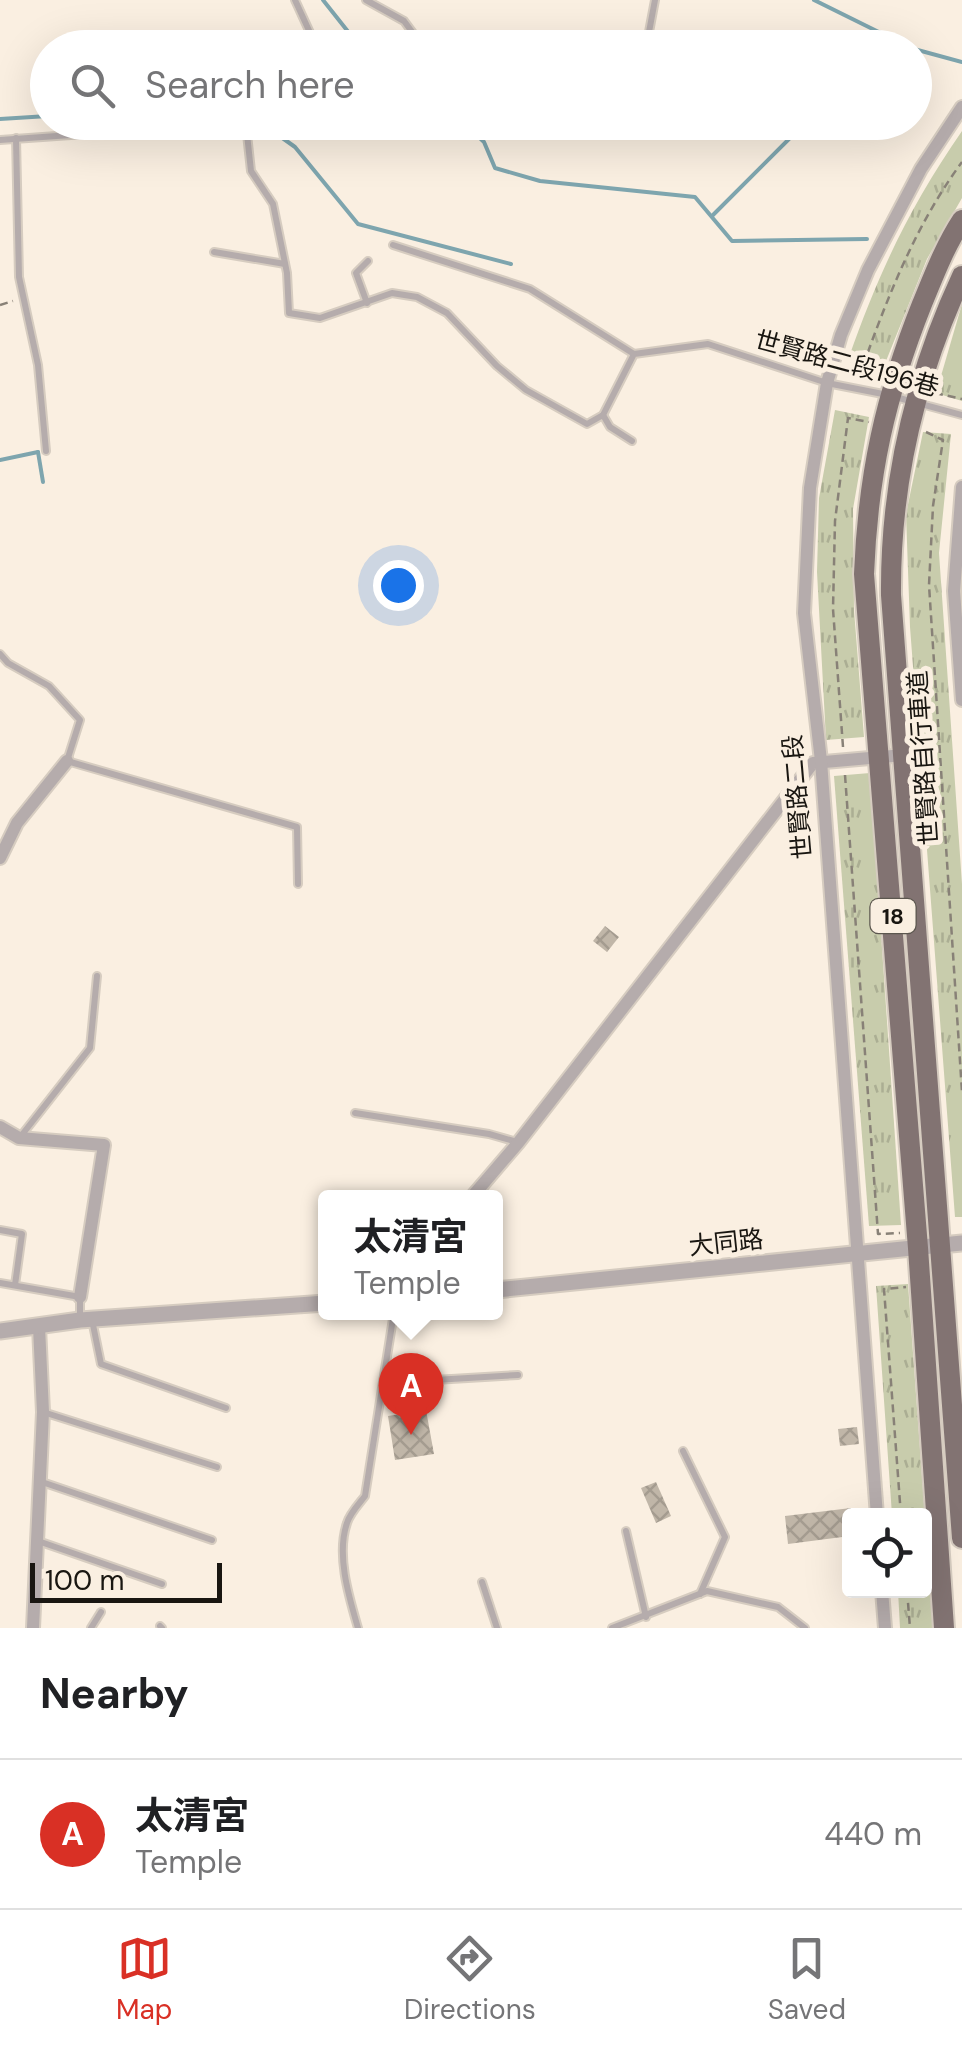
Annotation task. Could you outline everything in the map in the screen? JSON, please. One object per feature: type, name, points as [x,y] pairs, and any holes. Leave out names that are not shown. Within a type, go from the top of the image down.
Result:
[{"type":"main road","name":"18","points":[[962,220],[933,276],[888,395],[866,514],[864,574],[929,1247],[962,1538]]},
{"type":"main road","name":"18","points":[[944,1628],[929,1247],[891,538],[904,440],[924,397],[962,276]]},
{"type":"street","name":"世賢路二段","points":[[875,1508],[821,761],[804,613],[810,488],[827,383],[841,335],[868,270],[921,169],[962,107]]},
{"type":"street","points":[[962,487],[954,592],[962,700]]},
{"type":"street","points":[[478,1190],[813,764],[904,756]]},
{"type":"street","points":[[0,858],[18,823],[67,762]]},
{"type":"street","points":[[0,1127],[18,1138],[104,1145],[80,1297]]},
{"type":"street","name":"大同路","points":[[503,1289],[962,1243]]},
{"type":"street","points":[[0,1330],[86,1319],[318,1304]]},
{"type":"street","points":[[34,1628],[43,1412],[39,1327]]},
{"type":"street","points":[[883,1598],[885,1628]]},
{"type":"lane","points":[[294,0],[308,30]]},
{"type":"lane","points":[[366,0],[404,21],[411,30]]},
{"type":"lane","points":[[649,30],[655,0]]},
{"type":"lane","points":[[0,140],[30,137]]},
{"type":"lane","points":[[16,138],[19,276],[38,366],[46,451]]},
{"type":"lane","points":[[251,140],[251,172],[272,204],[284,264],[288,314],[320,318],[392,293],[418,297],[447,313],[497,366],[526,390],[587,424],[602,415],[634,354],[530,289],[393,246]]},
{"type":"lane","points":[[214,252],[284,264]]},
{"type":"lane","points":[[368,262],[356,273],[368,303]]},
{"type":"lane","name":"世賢路二段196巷","points":[[634,354],[708,344],[827,383],[888,395],[924,397],[962,415]]},
{"type":"lane","points":[[602,415],[610,427],[632,442]]},
{"type":"lane","points":[[0,654],[8,664],[49,686],[80,720],[67,762],[297,827],[298,884]]},
{"type":"lane","points":[[18,1138],[90,1048],[97,976]]},
{"type":"lane","points":[[354,1113],[518,1142]]},
{"type":"lane","points":[[0,1230],[22,1234],[15,1285]]},
{"type":"lane","points":[[0,1283],[80,1297],[101,1364],[226,1408]]},
{"type":"lane","points":[[358,1628],[345,1571],[344,1539],[347,1519],[366,1496],[393,1320]]},
{"type":"lane","points":[[384,1383],[518,1374]]},
{"type":"lane","points":[[43,1412],[216,1468]]},
{"type":"lane","points":[[683,1451],[725,1537],[700,1594]]},
{"type":"lane","points":[[41,1482],[212,1540]]},
{"type":"lane","points":[[626,1531],[646,1617]]},
{"type":"lane","points":[[38,1541],[162,1584]]},
{"type":"lane","points":[[482,1582],[497,1628]]},
{"type":"lane","points":[[612,1628],[707,1591],[778,1608],[805,1628]]},
{"type":"lane","points":[[91,1628],[101,1612]]},
{"type":"path","points":[[870,382],[858,378],[889,293],[917,234],[962,162]]},
{"type":"path","points":[[0,305],[24,297]]},
{"type":"path","points":[[924,397],[962,399]]},
{"type":"path","points":[[842,737],[833,609],[835,522],[848,418],[873,423]]},
{"type":"path","name":"世賢路自行車道","points":[[926,434],[943,440],[933,506],[929,584],[962,1092]]},
{"type":"path","points":[[845,772],[878,1234],[902,1232]]},
{"type":"path","points":[[900,1508],[884,1289],[907,1287]]},
{"type":"path","points":[[908,1598],[910,1628]]},
{"type":"green space","points":[[962,131],[962,198],[927,259],[884,366],[875,375],[853,369],[849,357],[884,268],[911,213]]},
{"type":"green space","points":[[962,304],[962,401],[936,393]]},
{"type":"green space","points":[[835,410],[869,417],[853,509],[854,610],[864,737],[826,740],[817,572],[819,498]]},
{"type":"green space","points":[[923,432],[951,434],[939,553],[962,884],[962,1217],[955,1217],[910,627],[906,514]]},
{"type":"green space","points":[[870,773],[901,1225],[869,1226],[834,776]]},
{"type":"green space","points":[[908,1284],[924,1508],[892,1508],[876,1286]]},
{"type":"green space","points":[[898,1598],[931,1598],[933,1628],[900,1628]]},
{"type":"building","points":[[605,926],[619,937],[607,952],[593,941]]},
{"type":"building","points":[[426,1410],[434,1454],[395,1460],[388,1416]]},
{"type":"building","points":[[857,1427],[859,1444],[840,1446],[838,1429]]},
{"type":"building","points":[[656,1482],[671,1516],[656,1523],[641,1488]]},
{"type":"building","points":[[842,1509],[842,1537],[788,1544],[785,1516]]},
{"type":"waterway","points":[[323,0],[347,30]]},
{"type":"waterway","points":[[814,0],[875,30]]},
{"type":"waterway","points":[[932,54],[962,62]]},
{"type":"waterway","points":[[0,119],[30,117]]},
{"type":"waterway","points":[[285,140],[358,224],[511,264]]},
{"type":"waterway","points":[[482,140],[495,168],[540,181],[695,197],[732,241],[867,239]]},
{"type":"waterway","points":[[713,215],[788,140]]},
{"type":"waterway","points":[[38,452],[43,482]]},
{"type":"waterway","points":[[0,460],[38,452]]},
{"type":"place","name":"太清宮","points":[[411,1435]]}]
